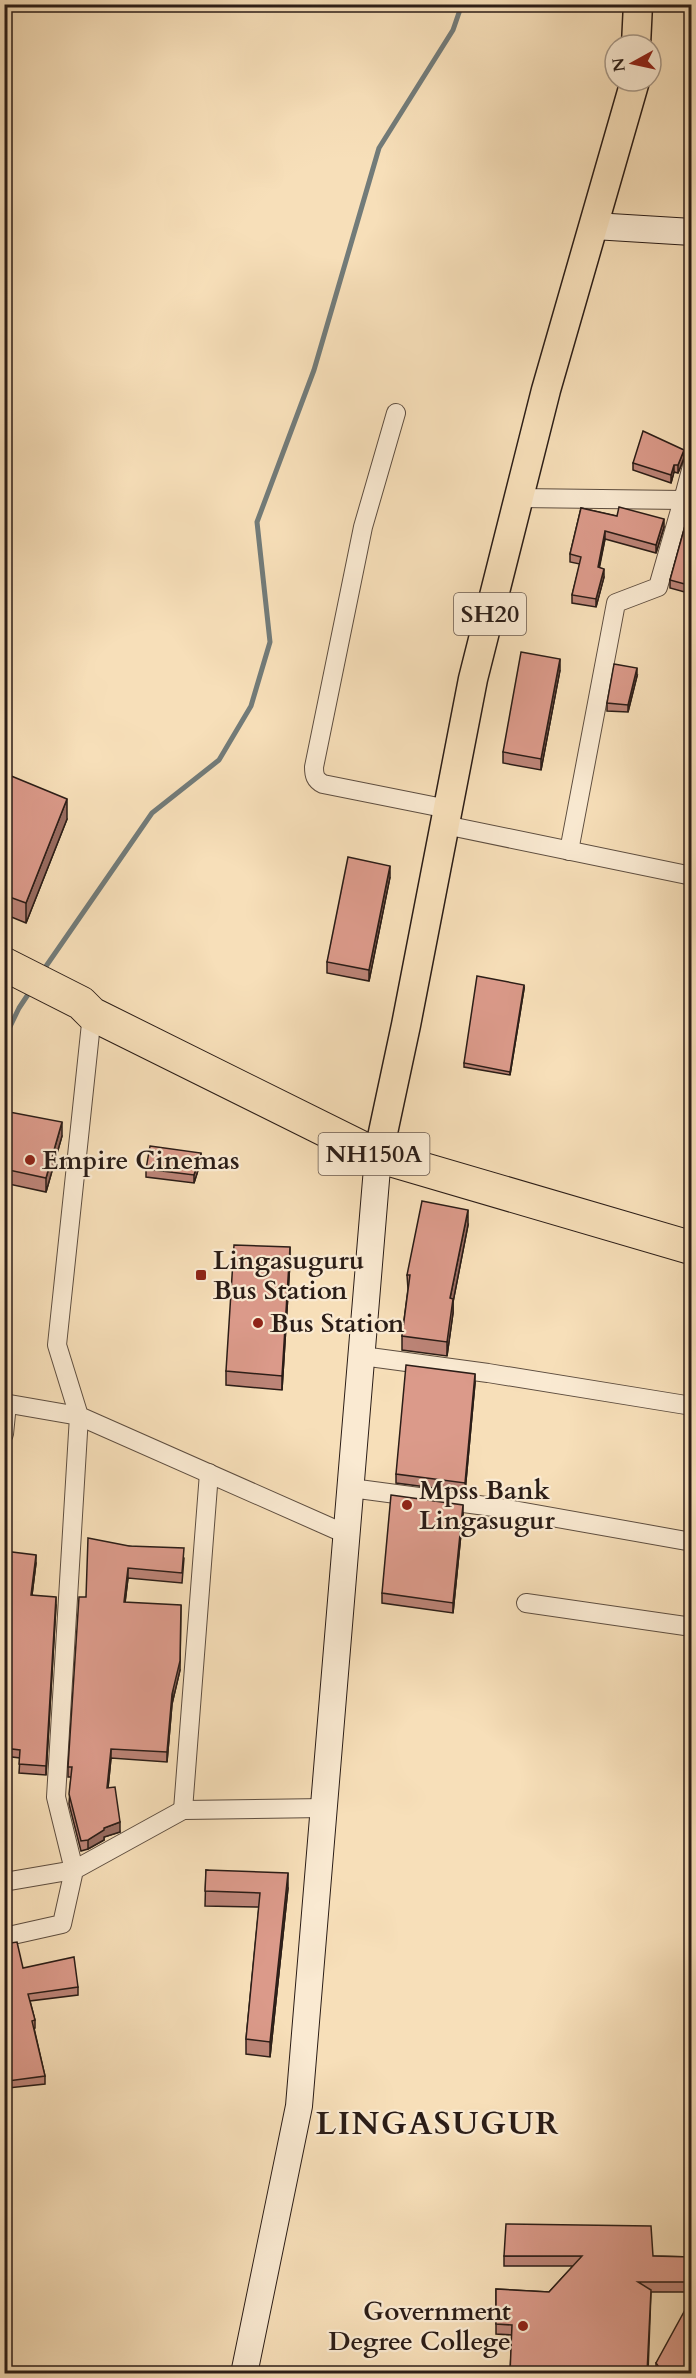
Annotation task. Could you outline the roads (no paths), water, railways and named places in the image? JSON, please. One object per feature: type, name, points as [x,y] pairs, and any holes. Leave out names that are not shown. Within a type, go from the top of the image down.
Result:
[{"type":"highway","name":"NH150A","points":[[7,965],[86,1008],[378,1156],[692,1248]]},
{"type":"main road","points":[[637,33],[638,4]]},
{"type":"main road","name":"SH20","points":[[378,1156],[473,679],[546,390],[632,93]]},
{"type":"street","points":[[594,226],[692,232]]},
{"type":"street","points":[[396,413],[363,527],[314,766],[316,780],[323,784],[569,851],[692,876]]},
{"type":"street","points":[[569,851],[616,603],[658,587],[687,500],[692,466]]},
{"type":"street","points":[[519,498],[687,500]]},
{"type":"street","points":[[4,1937],[62,1924],[74,1870],[56,1797],[79,1416],[57,1345],[86,1008]]},
{"type":"street","points":[[244,2373],[299,2106],[378,1156]]},
{"type":"street","points":[[362,1356],[488,1373],[692,1406]]},
{"type":"street","points":[[4,1434],[6,1404],[79,1416],[348,1535]]},
{"type":"street","points":[[183,1810],[209,1473]]},
{"type":"street","points":[[351,1488],[501,1508],[692,1542]]},
{"type":"street","points":[[526,1603],[692,1627]]},
{"type":"street","points":[[4,1882],[74,1870],[183,1810],[324,1808]]},
{"type":"waterway","points":[[42,972],[152,813],[219,760],[251,706],[270,642],[257,522],[314,370],[379,148],[453,30],[462,4]]},
{"type":"waterway","points":[[4,1039],[19,1008],[31,990]]},
{"type":"place","name":"Empire Cinemas","points":[[30,1160]]},
{"type":"place","name":"Lingasuguru Bus Station","points":[[201,1275]]},
{"type":"place","name":"Bus Station","points":[[258,1323]]},
{"type":"place","name":"Mpss Bank Lingasugur","points":[[407,1505]]},
{"type":"place","name":"Government Degree College","points":[[523,2326]]},
{"type":"district","name":"LINGASUGUR","points":[[438,2123]]}]
